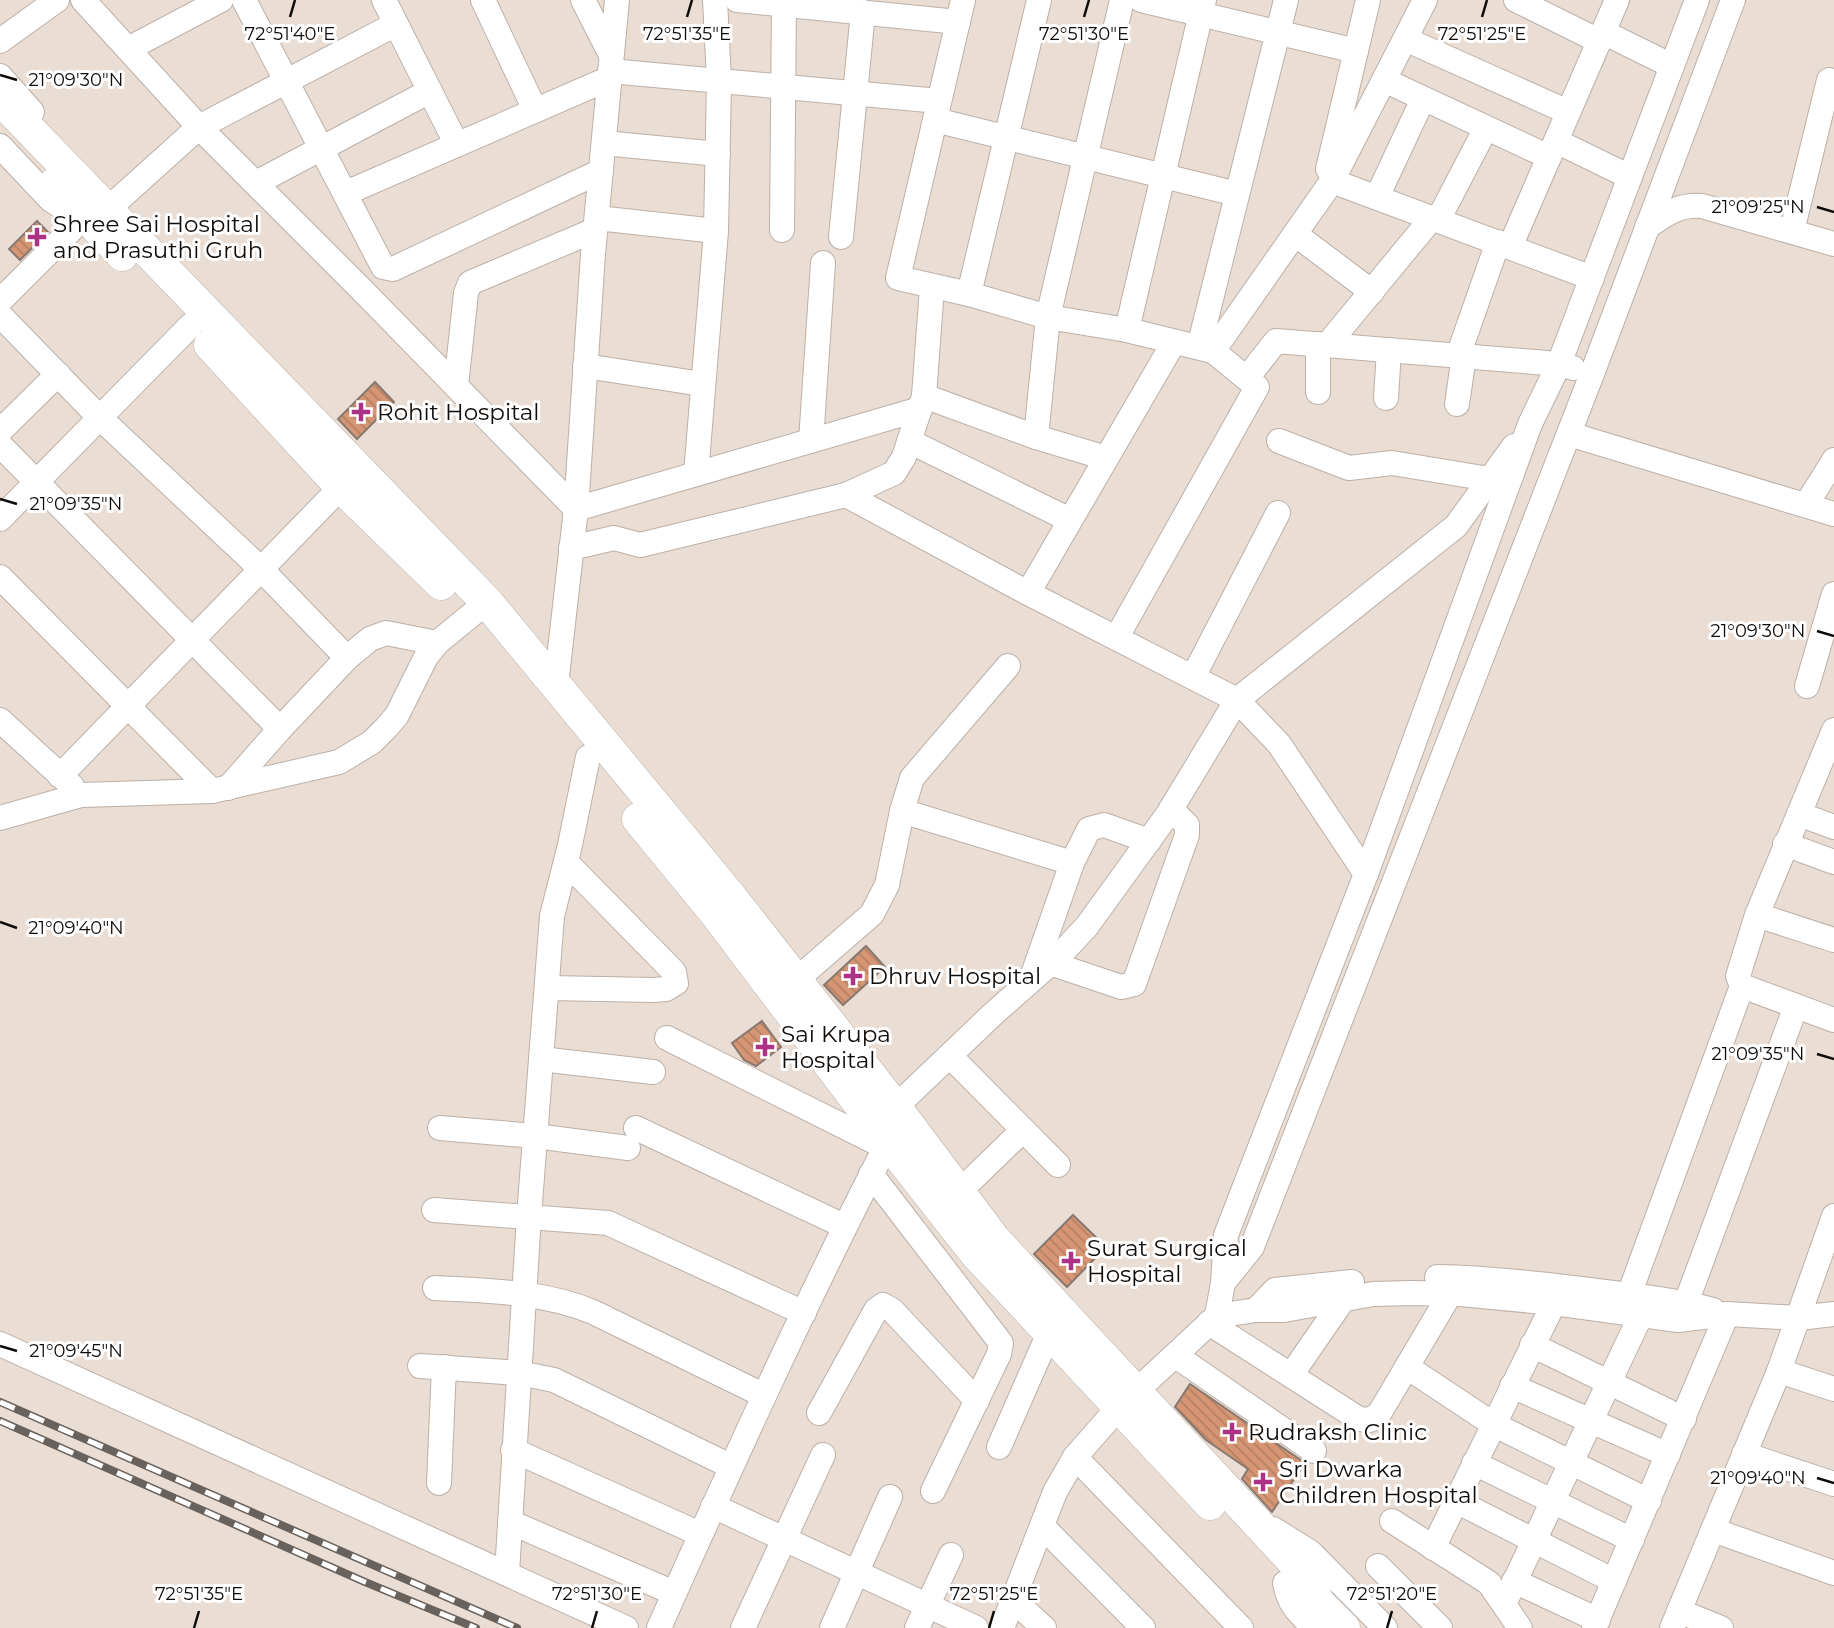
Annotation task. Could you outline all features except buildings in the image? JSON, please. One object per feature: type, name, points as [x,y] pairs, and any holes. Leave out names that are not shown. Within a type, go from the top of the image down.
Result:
[{"type":"main road","points":[[6,124],[556,685],[796,980],[886,1130],[959,1192],[995,1240],[1285,1583],[1327,1619]]},
{"type":"main road","points":[[94,211],[191,325],[341,487],[480,608],[587,757],[716,914],[886,1130],[976,1254],[1049,1333],[1128,1399],[1301,1570],[1327,1619]]},
{"type":"street","points":[[0,41],[57,0]]},
{"type":"street","points":[[83,0],[199,127],[576,509]]},
{"type":"street","points":[[128,49],[221,0]]},
{"type":"street","points":[[244,0],[383,267],[389,269],[601,171]]},
{"type":"street","points":[[384,0],[457,145]]},
{"type":"street","points":[[483,0],[535,110]]},
{"type":"street","points":[[583,0],[611,68]]},
{"type":"street","points":[[556,685],[576,509],[596,224],[617,0]]},
{"type":"street","points":[[696,474],[716,231],[719,81],[715,0]]},
{"type":"street","points":[[737,0],[784,2],[863,12],[960,11],[898,278],[969,293],[1048,317],[1127,330],[1206,349],[1257,387],[1117,637]]},
{"type":"street","points":[[969,293],[1039,0]]},
{"type":"street","points":[[1036,437],[1048,317],[1122,0]]},
{"type":"street","points":[[1140,0],[1202,7],[1278,32],[1356,51]]},
{"type":"street","points":[[1206,349],[1237,194],[1286,0]]},
{"type":"street","points":[[1327,189],[1368,0]]},
{"type":"street","points":[[1206,349],[1327,189],[1425,0]]},
{"type":"street","points":[[1516,0],[1672,66]]},
{"type":"street","points":[[1457,404],[1461,356],[1504,245],[1553,149],[1617,0]]},
{"type":"street","points":[[1002,1628],[1055,1492],[1075,1457],[1128,1399],[1213,1320],[1223,1283],[1226,1235],[1366,874],[1530,424],[1559,364],[1697,0]]},
{"type":"street","points":[[1223,1283],[1252,1247],[1569,434],[1733,0]]},
{"type":"street","points":[[782,230],[784,2]]},
{"type":"street","points":[[1127,330],[1202,7]]},
{"type":"street","points":[[841,237],[863,12]]},
{"type":"street","points":[[0,301],[94,211],[199,127],[396,24]]},
{"type":"street","points":[[1405,39],[1568,112]]},
{"type":"street","points":[[346,193],[535,110],[611,68],[855,93],[937,111],[1006,137],[1237,194]]},
{"type":"street","points":[[0,76],[86,173],[94,211]]},
{"type":"street","points":[[1384,80],[1486,128],[1630,177]]},
{"type":"street","points":[[1792,231],[1829,80]]},
{"type":"street","points":[[256,183],[430,91]]},
{"type":"street","points":[[1377,197],[1423,99]]},
{"type":"street","points":[[1318,392],[1323,344],[1435,219],[1486,128]]},
{"type":"street","points":[[604,143],[718,154]]},
{"type":"street","points":[[1327,189],[1377,197],[1592,278]]},
{"type":"street","points":[[1647,227],[1673,210],[1689,205],[1834,244]]},
{"type":"street","points":[[456,386],[466,293],[470,283],[596,224],[716,231]]},
{"type":"street","points":[[1295,234],[1372,292]]},
{"type":"street","points":[[811,441],[823,263]]},
{"type":"street","points":[[571,548],[614,538],[640,545],[846,495],[894,473],[904,457],[922,402],[932,287]]},
{"type":"street","points":[[0,315],[99,417],[261,569],[348,658]]},
{"type":"street","points":[[0,519],[191,325]]},
{"type":"street","points":[[1028,593],[1174,341]]},
{"type":"street","points":[[1247,379],[1276,341],[1559,364],[1592,374]]},
{"type":"street","points":[[1386,398],[1389,350]]},
{"type":"street","points":[[585,366],[702,384]]},
{"type":"street","points":[[0,430],[58,374]]},
{"type":"street","points":[[576,509],[811,441],[922,402],[1106,458]]},
{"type":"street","points":[[659,1628],[730,1466],[871,1174],[886,1130],[950,1056],[1087,926],[1171,809],[1237,700],[1456,526],[1530,424]]},
{"type":"street","points":[[1569,434],[1834,514]]},
{"type":"street","points":[[1279,440],[1349,468],[1392,463],[1489,479]]},
{"type":"street","points":[[909,441],[1070,520]]},
{"type":"street","points":[[0,445],[280,729]]},
{"type":"street","points":[[1806,505],[1834,460]]},
{"type":"street","points":[[60,776],[341,487]]},
{"type":"street","points":[[846,495],[1028,593],[1237,700],[1279,744],[1366,874]]},
{"type":"street","points":[[1193,677],[1279,513]]},
{"type":"street","points":[[0,577],[128,706],[220,789]]},
{"type":"street","points":[[1807,686],[1834,594]]},
{"type":"street","points":[[0,818],[81,795],[220,789],[339,762],[372,742],[397,715],[426,657],[436,643],[480,608]]},
{"type":"street","points":[[220,789],[348,658],[377,634],[386,633],[436,643]]},
{"type":"street","points":[[796,980],[872,914],[887,885],[907,792],[918,768],[1008,666]]},
{"type":"street","points":[[1,723],[81,795]]},
{"type":"street","points":[[1834,730],[1828,759],[1785,844],[1738,971],[1738,980],[1742,986],[1834,1020]]},
{"type":"street","points":[[507,1573],[529,1216],[552,916],[587,757]]},
{"type":"street","points":[[1050,963],[1121,987],[1133,984],[1187,835],[1187,825],[1171,809]]},
{"type":"street","points":[[902,811],[1072,863]]},
{"type":"street","points":[[1799,814],[1834,827]]},
{"type":"street","points":[[1031,980],[1072,863],[1085,836],[1094,826],[1110,826],[1149,841]]},
{"type":"street","points":[[1785,844],[1834,862]]},
{"type":"street","points":[[548,988],[654,990],[666,989],[676,983],[674,972],[566,862]]},
{"type":"street","points":[[1757,915],[1834,940]]},
{"type":"street","points":[[1514,1612],[1533,1542],[1608,1381],[1742,986]]},
{"type":"street","points":[[1686,1303],[1796,1006]]},
{"type":"street","points":[[667,1038],[886,1130]]},
{"type":"street","points":[[950,1056],[1058,1165]]},
{"type":"street","points":[[541,1059],[653,1072]]},
{"type":"street","points":[[440,1128],[535,1136],[632,1138],[844,1226]]},
{"type":"street","points":[[959,1192],[1023,1130]]},
{"type":"street","points":[[871,1174],[999,1338],[1001,1348],[933,1491]]},
{"type":"street","points":[[435,1210],[608,1223],[804,1313]]},
{"type":"street","points":[[1721,1628],[1676,1620],[1779,1371],[1834,1216]]},
{"type":"street","points":[[1256,1310],[1275,1290],[1390,1277],[1477,1278],[1635,1305],[1678,1320],[1727,1314],[1799,1318],[1834,1314]]},
{"type":"street","points":[[435,1288],[525,1293],[573,1304],[764,1395]]},
{"type":"street","points":[[1213,1320],[1256,1310],[1284,1310],[1373,1294],[1451,1294],[1554,1303],[1686,1303],[1727,1314]]},
{"type":"street","points":[[1213,1320],[1291,1375],[1365,1421],[1374,1419],[1379,1414],[1451,1294]]},
{"type":"street","points":[[1291,1375],[1345,1297]]},
{"type":"street","points":[[1433,1548],[1554,1303]]},
{"type":"street","points":[[819,1413],[876,1310],[883,1305],[892,1310],[977,1401]]},
{"type":"street","points":[[1392,1521],[1489,1583],[1514,1612],[1596,1624],[1727,1314]]},
{"type":"street","points":[[999,1447],[1049,1333]]},
{"type":"street","points":[[0,1344],[626,1628]]},
{"type":"street","points":[[1532,1345],[1684,1419]]},
{"type":"street","points":[[1176,1356],[1314,1451]]},
{"type":"street","points":[[439,1483],[432,1366],[519,1373],[564,1384],[730,1466]]},
{"type":"street","points":[[1407,1367],[1493,1424],[1648,1500]]},
{"type":"street","points":[[1779,1371],[1834,1389]]},
{"type":"street","points":[[1512,1386],[1668,1455]]},
{"type":"street","points":[[513,1450],[701,1534]]},
{"type":"street","points":[[1744,1454],[1834,1484]]},
{"type":"street","points":[[743,1628],[824,1455]]},
{"type":"street","points":[[1075,1457],[1241,1628]]},
{"type":"street","points":[[1474,1464],[1632,1540]]},
{"type":"street","points":[[832,1628],[890,1497]]},
{"type":"street","points":[[1456,1502],[1614,1581]]},
{"type":"street","points":[[713,1506],[976,1628]]},
{"type":"street","points":[[1245,1512],[1310,1552],[1385,1628]]},
{"type":"street","points":[[510,1522],[674,1592]]},
{"type":"street","points":[[1042,1526],[1143,1628]]},
{"type":"street","points":[[1713,1530],[1834,1573]]},
{"type":"street","points":[[917,1628],[951,1555]]},
{"type":"street","points":[[1378,1566],[1440,1628]]},
{"type":"street","points":[[1013,1600],[1044,1628]]},
{"type":"railway","points":[[0,1402],[517,1628]]},
{"type":"railway","points":[[0,1421],[476,1628]]},
{"type":"place","name":"Shree Sai Hospital and Prasuthi Gruh","points":[[37,237]]},
{"type":"place","name":"Rohit Hospital","points":[[361,412]]},
{"type":"place","name":"Dhruv Hospital","points":[[853,976]]},
{"type":"place","name":"Sai Krupa Hospital","points":[[765,1047]]},
{"type":"place","name":"Surat Surgical Hospital","points":[[1071,1261]]},
{"type":"place","name":"Rudraksh Clinic","points":[[1232,1432]]},
{"type":"place","name":"Sri Dwarka Children Hospital","points":[[1263,1482]]}]
